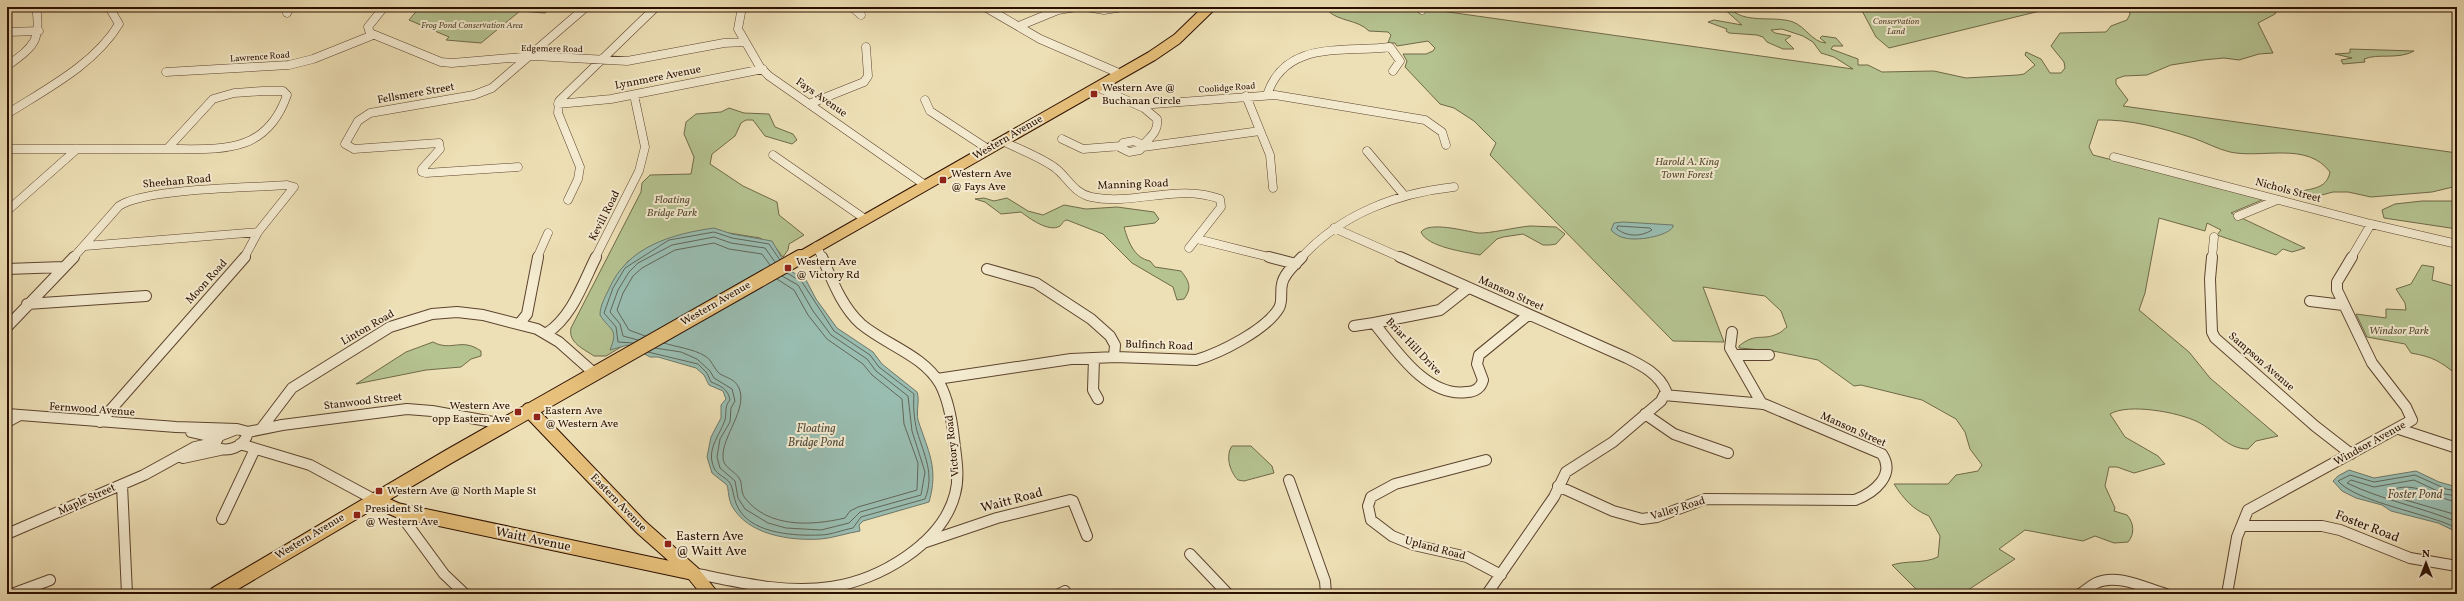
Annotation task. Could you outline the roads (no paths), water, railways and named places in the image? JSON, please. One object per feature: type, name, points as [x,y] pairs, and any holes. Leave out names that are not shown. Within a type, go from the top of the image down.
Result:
[{"type":"main road","name":"Western Avenue","points":[[217,594],[594,372],[1121,74],[1177,39],[1210,7]]},
{"type":"main road","name":"Eastern Avenue","points":[[529,410],[641,527],[693,573],[710,594]]},
{"type":"main road","name":"Waitt Avenue","points":[[375,500],[398,510],[693,573]]},
{"type":"street","points":[[7,66],[34,45],[38,39],[39,31],[36,7]]},
{"type":"street","points":[[7,114],[62,77],[112,36],[119,24],[109,7]]},
{"type":"street","points":[[373,34],[369,31],[368,27],[384,7]]},
{"type":"street","name":"Fellsmere Street","points":[[518,167],[424,172],[422,169],[440,149],[441,146],[439,142],[354,149],[347,147],[345,144],[358,121],[365,116],[377,112],[481,93],[492,88],[586,7]]},
{"type":"street","points":[[568,200],[578,179],[580,167],[558,113],[558,104],[561,97],[598,60],[656,7]]},
{"type":"street","name":"Fays Avenue","points":[[742,7],[737,28],[763,69],[809,104],[925,185]]},
{"type":"street","points":[[852,7],[861,15]]},
{"type":"street","points":[[985,7],[1060,49],[1121,74]]},
{"type":"street","points":[[1019,26],[1058,10],[1076,7]]},
{"type":"street","points":[[1086,7],[1104,10],[1123,7]]},
{"type":"street","points":[[7,32],[39,31]]},
{"type":"street","name":"Edgemere Road","points":[[373,34],[447,62],[530,56],[627,61],[724,43],[745,42]]},
{"type":"street","name":"Lawrence Road","points":[[166,72],[289,65],[314,59],[373,34]]},
{"type":"street","points":[[809,104],[864,82],[868,76],[866,47]]},
{"type":"street","name":"Coolidge Road","points":[[1140,105],[1267,95],[1275,74],[1279,68],[1297,59],[1334,49],[1390,47],[1400,61],[1394,71]]},
{"type":"street","name":"Lynnmere Avenue","points":[[558,104],[634,95],[763,69]]},
{"type":"street","points":[[1097,87],[1140,105],[1155,116],[1159,123],[1156,131],[1143,146],[1132,152],[1124,151],[1121,146]]},
{"type":"street","points":[[7,149],[167,149],[229,146],[251,142],[268,126],[287,95],[283,91],[263,91],[234,93],[213,99],[167,149]]},
{"type":"street","name":"Kevill Road","points":[[547,333],[556,328],[568,313],[639,171],[645,147],[634,95]]},
{"type":"street","points":[[1267,95],[1301,98],[1426,120],[1442,132],[1446,145]]},
{"type":"street","points":[[1246,96],[1270,155],[1273,188]]},
{"type":"street","points":[[925,100],[930,111],[988,150]]},
{"type":"street","points":[[1062,139],[1083,149],[1121,146],[1123,143],[1131,141],[1143,146],[1260,131]]},
{"type":"street","name":"Manning Road","points":[[1002,141],[1050,165],[1063,175],[1074,189],[1092,198],[1120,199],[1200,193],[1215,196],[1220,199],[1221,207],[1189,248]]},
{"type":"street","points":[[7,211],[77,149]]},
{"type":"street","points":[[1367,151],[1382,164],[1404,195]]},
{"type":"street","points":[[773,155],[865,219]]},
{"type":"street","name":"Nichols Street","points":[[2114,157],[2277,200],[2457,244]]},
{"type":"street","name":"Moon Road","points":[[100,422],[247,255],[258,232],[294,187],[286,185],[250,187]]},
{"type":"street","name":"Sheehan Road","points":[[7,327],[27,304],[85,246],[119,206],[128,200],[153,195],[250,187]]},
{"type":"street","name":"Bulfinch Road","points":[[937,380],[1026,363],[1114,357],[1196,360],[1217,353],[1271,317],[1280,306],[1282,281],[1324,235],[1365,211],[1404,195],[1428,189],[1454,187]]},
{"type":"street","points":[[2238,216],[2277,200]]},
{"type":"street","name":"Windsor Avenue","points":[[2226,594],[2229,567],[2242,526],[2243,517],[2253,507],[2399,429],[2412,420],[2410,410],[2378,372],[2336,290],[2337,282],[2372,224]]},
{"type":"street","name":"Manson Street","points":[[1334,228],[1646,369],[1664,385],[1664,395],[1762,404],[1788,412],[1818,427],[1882,454],[1887,460],[1886,475],[1872,493],[1855,500],[1830,501]]},
{"type":"street","points":[[85,246],[258,232]]},
{"type":"street","points":[[520,323],[527,314],[535,264],[548,234]]},
{"type":"street","name":"Sampson Avenue","points":[[2214,237],[2210,279],[2212,326],[2215,338],[2351,454]]},
{"type":"street","points":[[1197,238],[1296,264]]},
{"type":"street","name":"Victory Road","points":[[693,573],[770,588],[831,587],[848,583],[887,567],[922,543],[940,524],[949,510],[958,479],[950,412],[943,391],[937,380],[916,360],[860,322],[840,294],[817,246]]},
{"type":"street","points":[[7,269],[64,267]]},
{"type":"street","points":[[987,268],[1036,283],[1091,319],[1110,336],[1115,346],[1114,357]]},
{"type":"street","name":"Briar Hill Drive","points":[[1374,323],[1440,310],[1468,288]]},
{"type":"street","points":[[27,304],[146,296]]},
{"type":"street","points":[[2310,301],[2343,304]]},
{"type":"street","name":"Linton Road","points":[[261,429],[277,405],[292,388],[398,324],[426,315],[447,312],[520,323],[547,333],[594,372]]},
{"type":"street","name":"Briar Hill Drive","points":[[1374,323],[1424,377],[1442,390],[1451,393],[1470,393],[1480,387],[1483,380],[1477,364],[1479,355],[1528,315]]},
{"type":"street","points":[[1354,326],[1374,323]]},
{"type":"street","points":[[1732,332],[1730,348],[1762,404]]},
{"type":"street","points":[[1734,355],[1769,355]]},
{"type":"street","points":[[1094,358],[1094,390],[1098,399]]},
{"type":"street","points":[[1487,594],[1554,497],[1566,472],[1606,448],[1645,414],[1664,395]]},
{"type":"street","name":"Stanwood Street","points":[[248,432],[407,408],[504,424]]},
{"type":"street","name":"Fernwood Avenue","points":[[7,414],[176,428],[237,429]]},
{"type":"street","points":[[1645,414],[1661,428],[1676,436],[1728,453]]},
{"type":"street","points":[[7,422],[18,416]]},
{"type":"street","name":"Fernwood Avenue","points":[[176,428],[200,434],[217,444]]},
{"type":"street","points":[[237,429],[248,432],[247,438],[240,444]]},
{"type":"street","name":"Maple Street","points":[[166,464],[193,455],[217,444],[237,429]]},
{"type":"street","points":[[2399,429],[2457,448]]},
{"type":"street","points":[[195,447],[200,442],[202,437],[200,434]]},
{"type":"street","name":"Maple Street","points":[[7,534],[166,464],[195,447],[217,444],[231,449],[240,444]]},
{"type":"street","points":[[240,444],[310,465],[375,500]]},
{"type":"street","points":[[222,519],[255,449]]},
{"type":"street","name":"Upland Road","points":[[1486,460],[1395,484],[1371,497],[1368,506],[1371,520],[1392,536],[1414,545],[1467,556],[1501,575]]},
{"type":"street","points":[[1289,480],[1324,581],[1326,594]]},
{"type":"street","points":[[122,484],[127,594]]},
{"type":"street","name":"Valley Road","points":[[1558,486],[1613,511],[1642,519],[1657,517],[1705,499],[1830,501]]},
{"type":"street","name":"Waitt Road","points":[[922,543],[997,518],[1070,500],[1073,501],[1084,532],[1087,536]]},
{"type":"street","points":[[398,510],[444,574],[465,594]]},
{"type":"street","name":"Foster Road","points":[[2242,526],[2322,526],[2340,530],[2410,558],[2457,566]]},
{"type":"street","points":[[1190,554],[1228,594]]},
{"type":"street","points":[[12,594],[50,580]]},
{"type":"street","points":[[2080,594],[2096,583],[2108,580],[2123,582],[2166,594]]},
{"type":"water","points":[[1623,222],[1673,225],[1673,227],[1658,236],[1630,239],[1623,238],[1611,230],[1614,223]]},
{"type":"water","name":"Floating Bridge Pond","points":[[714,228],[732,234],[772,241],[789,270],[806,280],[816,299],[837,328],[873,352],[882,364],[917,392],[918,420],[929,451],[933,469],[932,490],[929,502],[863,521],[859,525],[860,531],[821,539],[796,539],[771,534],[748,524],[739,516],[732,506],[727,485],[712,473],[707,457],[711,437],[721,418],[721,405],[726,399],[723,391],[709,385],[704,375],[696,368],[658,357],[650,357],[628,345],[610,350],[614,338],[613,333],[600,315],[603,302],[617,275],[627,263],[639,253],[652,245],[682,234]]},
{"type":"water","name":"Foster Pond","points":[[2349,470],[2374,478],[2416,471],[2439,482],[2457,487],[2457,532],[2438,523],[2391,511],[2382,505],[2356,498],[2342,491],[2333,481],[2338,476]]},
{"type":"place","name":"Western Ave @ Buchanan Circle","points":[[1094,94]]},
{"type":"place","name":"Western Ave @ Fays Ave","points":[[943,180]]},
{"type":"place","name":"Western Ave @ Victory Rd","points":[[788,268]]},
{"type":"place","name":"Western Ave opp Eastern Ave","points":[[518,412]]},
{"type":"place","name":"Eastern Ave @ Western Ave","points":[[537,417]]},
{"type":"place","name":"Western Ave @ North Maple St","points":[[379,491]]},
{"type":"place","name":"President St @ Western Ave","points":[[357,515]]},
{"type":"place","name":"Eastern Ave @ Waitt Ave","points":[[668,544]]},
{"type":"park label","name":"Frog Pond Conservation Area","points":[[472,25]]},
{"type":"park label","name":"Conservation Land","points":[[1896,26]]},
{"type":"park label","name":"Harold A. King Town Forest","points":[[1687,168]]},
{"type":"park label","name":"Floating Bridge Park","points":[[672,206]]},
{"type":"park label","name":"Windsor Park","points":[[2399,331]]}]
